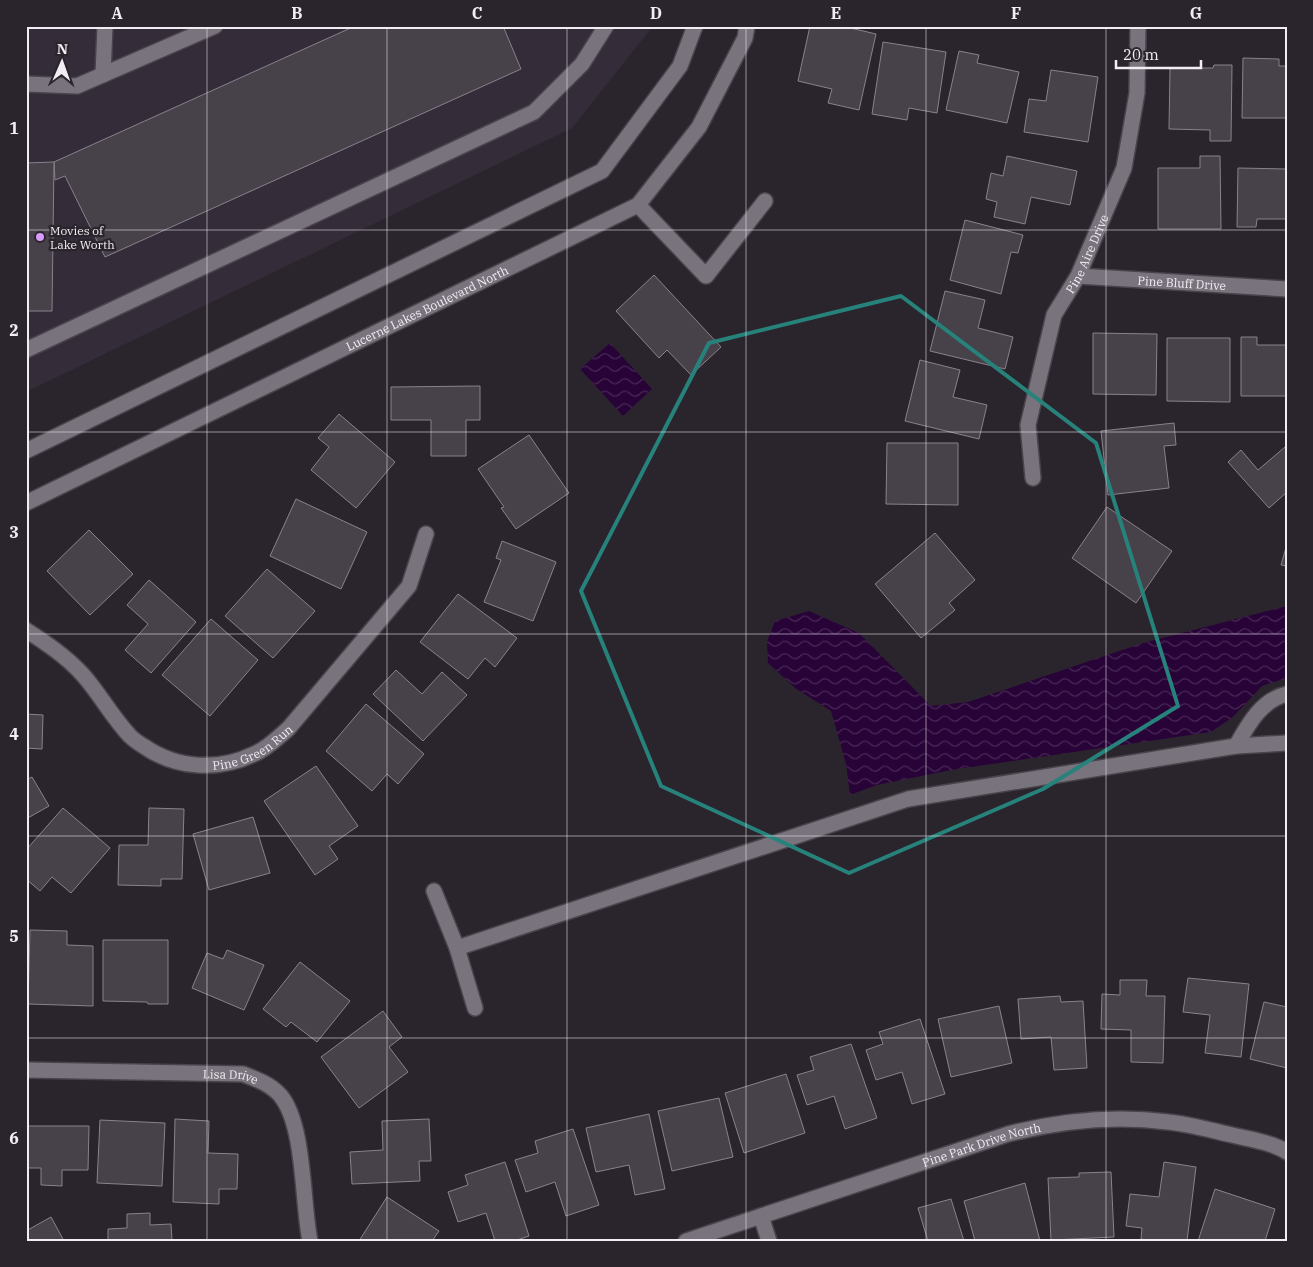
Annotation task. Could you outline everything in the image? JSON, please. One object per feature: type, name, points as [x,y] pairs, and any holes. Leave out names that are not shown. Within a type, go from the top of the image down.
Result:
[{"type":"street","points":[[103,74],[105,26]]},
{"type":"street","points":[[26,84],[77,86],[215,26]]},
{"type":"street","points":[[26,350],[534,112],[582,64],[606,26]]},
{"type":"street","points":[[26,451],[602,171],[680,66],[695,26]]},
{"type":"street","name":"Lucerne Lakes Boulevard North","points":[[26,503],[638,205],[699,127],[745,38],[747,26]]},
{"type":"street","name":"Pine Aire Drive","points":[[1032,478],[1028,425],[1054,315],[1078,276],[1124,168],[1137,93],[1138,26]]},
{"type":"street","points":[[638,205],[706,276],[765,200]]},
{"type":"street","name":"Pine Bluff Drive","points":[[1078,276],[1287,288]]},
{"type":"street","name":"Pine Green Run","points":[[26,630],[50,646],[82,674],[131,737],[157,755],[176,762],[196,766],[217,765],[236,761],[256,754],[273,743],[288,729],[409,586],[426,534]]},
{"type":"street","points":[[1236,746],[1252,719],[1267,702],[1287,694]]},
{"type":"street","points":[[457,948],[908,799],[1236,746],[1287,743]]},
{"type":"street","points":[[434,891],[457,948],[475,1008]]},
{"type":"street","name":"Lisa Drive","points":[[26,1070],[243,1074],[262,1081],[279,1094],[290,1111],[296,1131],[310,1241]]},
{"type":"street","name":"Pine Park Drive North","points":[[686,1241],[1008,1134],[1086,1120],[1168,1122],[1256,1141],[1287,1152]]},
{"type":"street","points":[[761,1216],[769,1241]]},
{"type":"highlighted area","points":[[901,296],[1096,443],[1178,706],[1043,789],[849,873],[661,786],[581,591],[709,343]]},
{"type":"shaded area","points":[[26,26],[653,26],[572,128],[26,392]]},
{"type":"water","points":[[610,343],[652,389],[623,416],[580,369]]},
{"type":"water","points":[[1287,606],[1287,678],[1262,686],[1233,717],[1211,732],[951,770],[877,785],[850,795],[846,764],[831,711],[795,688],[768,663],[767,641],[775,621],[809,611],[859,633],[931,706],[968,702],[1143,643]]},
{"type":"building","points":[[355,26],[503,26],[521,69],[105,257],[65,176],[55,180],[54,162]]},
{"type":"building","points":[[810,26],[842,26],[876,34],[859,110],[828,103],[832,89],[798,81]]},
{"type":"building","points":[[883,42],[946,52],[937,113],[909,108],[907,120],[872,114]]},
{"type":"building","points":[[959,51],[979,55],[977,63],[1019,72],[1007,123],[946,110]]},
{"type":"building","points":[[1243,58],[1279,59],[1279,66],[1287,66],[1287,118],[1242,118]]},
{"type":"building","points":[[1214,65],[1232,65],[1231,141],[1210,141],[1210,130],[1169,129],[1170,68],[1213,68]]},
{"type":"building","points":[[1051,70],[1098,77],[1088,142],[1024,132],[1029,99],[1046,101]]},
{"type":"building","points":[[1007,156],[1077,171],[1070,205],[1031,197],[1025,224],[994,217],[997,202],[986,199],[991,173],[1003,176]]},
{"type":"building","points":[[1200,156],[1220,156],[1221,229],[1158,229],[1158,168],[1200,168]]},
{"type":"building","name":"Movies of Lake Worth","points":[[54,162],[52,311],[26,311],[26,163]]},
{"type":"building","points":[[1238,168],[1287,169],[1287,219],[1257,219],[1256,227],[1237,227]]},
{"type":"building","points":[[965,220],[1023,235],[1018,253],[1011,252],[1001,294],[950,280]]},
{"type":"building","points":[[654,275],[721,347],[691,375],[667,350],[659,358],[616,311]]},
{"type":"building","points":[[945,291],[985,300],[978,328],[1013,337],[1005,369],[930,351]]},
{"type":"building","points":[[1093,333],[1157,334],[1156,395],[1093,394]]},
{"type":"building","points":[[1241,337],[1257,337],[1257,345],[1287,345],[1287,396],[1241,396]]},
{"type":"building","points":[[1167,338],[1230,338],[1230,402],[1167,401]]},
{"type":"building","points":[[920,360],[960,370],[953,397],[987,405],[979,439],[905,421]]},
{"type":"building","points":[[480,386],[480,420],[466,420],[466,456],[431,456],[431,420],[391,420],[391,387]]},
{"type":"building","points":[[339,414],[395,462],[356,508],[311,470],[329,447],[318,438]]},
{"type":"building","points":[[1174,423],[1176,445],[1164,446],[1169,488],[1108,495],[1101,431]]},
{"type":"building","points":[[529,435],[569,493],[516,529],[501,508],[504,507],[478,469]]},
{"type":"building","points":[[887,443],[958,443],[958,505],[886,504]]},
{"type":"building","points":[[1285,447],[1287,449],[1287,492],[1269,508],[1228,462],[1241,450],[1258,470]]},
{"type":"building","points":[[296,499],[367,532],[341,589],[270,556]]},
{"type":"building","points":[[1107,507],[1172,551],[1136,603],[1072,558]]},
{"type":"building","points":[[89,530],[133,574],[90,615],[47,571]]},
{"type":"building","points":[[935,533],[975,580],[949,603],[955,610],[921,638],[875,584]]},
{"type":"building","points":[[502,541],[556,562],[533,621],[484,602],[501,560],[496,558]]},
{"type":"building","points":[[1287,544],[1287,566],[1281,565]]},
{"type":"building","points":[[267,569],[315,611],[273,658],[225,616]]},
{"type":"building","points":[[149,580],[196,622],[151,673],[125,650],[148,624],[127,605]]},
{"type":"building","points":[[458,594],[517,638],[495,667],[485,658],[468,679],[420,642]]},
{"type":"building","points":[[211,619],[258,660],[210,716],[162,675]]},
{"type":"building","points":[[396,670],[422,694],[442,672],[467,695],[423,741],[373,694]]},
{"type":"building","points":[[366,704],[424,754],[398,784],[387,774],[372,791],[326,751]]},
{"type":"building","points":[[26,714],[43,715],[42,749],[26,748]]},
{"type":"building","points":[[316,766],[358,826],[329,846],[338,859],[315,875],[264,801]]},
{"type":"building","points":[[32,777],[49,806],[26,819],[26,780]]},
{"type":"building","points":[[63,808],[110,848],[71,893],[52,877],[40,891],[26,879],[26,850]]},
{"type":"building","points":[[149,808],[184,809],[182,879],[161,879],[161,886],[118,885],[119,845],[148,845]]},
{"type":"building","points":[[253,817],[270,873],[209,890],[193,834]]},
{"type":"building","points":[[30,930],[67,931],[67,945],[93,946],[93,1006],[28,1004]]},
{"type":"building","points":[[103,940],[168,940],[168,1004],[103,1001]]},
{"type":"building","points":[[227,950],[264,965],[244,1010],[192,988],[207,953],[223,959]]},
{"type":"building","points":[[300,962],[350,1001],[317,1042],[291,1022],[286,1027],[263,1009]]},
{"type":"building","points":[[1188,978],[1249,984],[1241,1057],[1205,1053],[1210,1015],[1183,1012]]},
{"type":"building","points":[[1120,980],[1147,980],[1146,996],[1165,996],[1163,1063],[1131,1062],[1131,1030],[1101,1029],[1102,994],[1120,995]]},
{"type":"building","points":[[1060,996],[1061,1002],[1083,1001],[1087,1068],[1054,1070],[1051,1037],[1021,1039],[1018,999]]},
{"type":"building","points":[[1264,1002],[1287,1007],[1287,1068],[1250,1059]]},
{"type":"building","points":[[999,1006],[1012,1063],[951,1077],[938,1019]]},
{"type":"building","points":[[383,1011],[402,1037],[389,1047],[408,1072],[359,1108],[321,1057]]},
{"type":"building","points":[[920,1019],[945,1094],[912,1104],[902,1072],[876,1080],[866,1050],[883,1044],[879,1032]]},
{"type":"building","points":[[851,1044],[877,1118],[845,1129],[834,1096],[807,1105],[797,1075],[814,1070],[810,1057]]},
{"type":"building","points":[[786,1074],[805,1133],[744,1153],[725,1093]]},
{"type":"building","points":[[719,1098],[733,1157],[672,1171],[658,1111]]},
{"type":"building","points":[[649,1114],[665,1189],[635,1195],[629,1165],[596,1172],[586,1128]]},
{"type":"building","points":[[175,1119],[209,1121],[208,1153],[238,1154],[237,1189],[219,1189],[219,1204],[173,1202]]},
{"type":"building","points":[[429,1119],[431,1161],[419,1161],[420,1181],[352,1184],[350,1152],[383,1150],[382,1121]]},
{"type":"building","points":[[100,1120],[165,1123],[162,1186],[97,1183]]},
{"type":"building","points":[[26,1126],[89,1126],[88,1170],[62,1170],[62,1186],[41,1185],[41,1168],[26,1168]]},
{"type":"building","points":[[573,1129],[599,1205],[566,1216],[555,1182],[526,1192],[515,1160],[538,1153],[535,1141]]},
{"type":"building","points":[[505,1162],[529,1236],[514,1241],[495,1241],[486,1213],[458,1222],[448,1192],[468,1185],[465,1175]]},
{"type":"building","points":[[1164,1162],[1196,1167],[1187,1241],[1141,1239],[1142,1228],[1126,1226],[1130,1194],[1159,1197]]},
{"type":"building","points":[[1111,1172],[1114,1237],[1051,1240],[1048,1178],[1079,1177],[1079,1173]]},
{"type":"building","points":[[1025,1183],[1040,1241],[975,1241],[964,1201]]},
{"type":"building","points":[[1215,1189],[1275,1209],[1265,1241],[1198,1241]]},
{"type":"building","points":[[387,1197],[439,1231],[432,1241],[359,1241]]},
{"type":"building","points":[[951,1199],[964,1241],[928,1241],[918,1208]]},
{"type":"building","points":[[150,1213],[150,1225],[171,1224],[172,1241],[108,1241],[108,1229],[127,1228],[127,1214]]},
{"type":"building","points":[[51,1217],[64,1241],[26,1241],[26,1231]]},
{"type":"place","name":"Movies of Lake Worth","points":[[40,237]]}]
